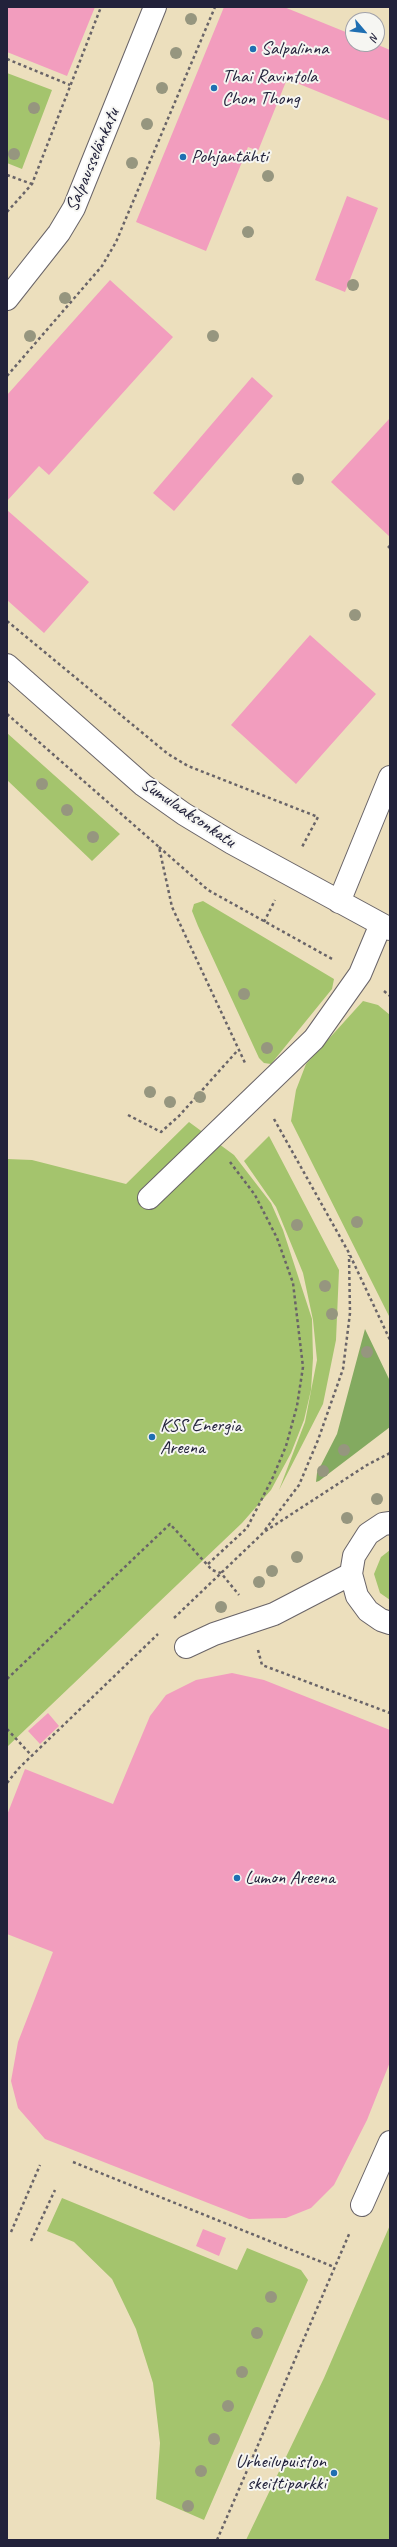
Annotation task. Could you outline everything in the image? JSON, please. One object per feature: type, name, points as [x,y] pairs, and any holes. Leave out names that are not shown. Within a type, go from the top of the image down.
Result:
[{"type":"street","name":"Salpausselänkatu","points":[[7,299],[59,233],[74,208],[154,7]]},
{"type":"street","name":"Sumulaaksonkatu","points":[[7,665],[91,741],[143,785],[172,806],[232,843],[338,902],[386,926]]},
{"type":"street","points":[[338,902],[390,777]]},
{"type":"street","points":[[149,1198],[314,1039],[349,993],[386,926]]},
{"type":"street","points":[[390,1523],[383,1524],[368,1534],[354,1556],[351,1574],[356,1596],[368,1611],[381,1620],[390,1623]]},
{"type":"street","points":[[186,1648],[214,1634],[274,1614],[351,1574]]},
{"type":"street","points":[[362,2205],[390,2142]]},
{"type":"path","points":[[7,212],[32,184],[102,7]]},
{"type":"path","points":[[7,376],[102,266],[116,242],[215,7]]},
{"type":"path","points":[[7,59],[70,85]]},
{"type":"path","points":[[7,175],[32,184]]},
{"type":"path","points":[[7,621],[168,754],[188,766],[318,817]]},
{"type":"path","points":[[7,714],[208,890],[340,963]]},
{"type":"path","points":[[159,847],[172,907],[238,1050],[349,1253],[390,1340]]},
{"type":"path","points":[[264,922],[273,904]]},
{"type":"path","points":[[128,1115],[161,1132],[179,1116],[238,1050]]},
{"type":"path","points":[[208,1564],[247,1528],[273,1477],[286,1446],[297,1406],[303,1367],[294,1283],[277,1238],[255,1195],[230,1162]]},
{"type":"path","points":[[170,1623],[264,1532],[299,1485],[318,1440],[343,1369],[350,1313],[349,1253]]},
{"type":"path","points":[[264,1532],[367,1465],[390,1453]]},
{"type":"path","points":[[7,1679],[170,1524],[212,1570],[221,1573],[244,1603],[262,1665],[390,1713]]},
{"type":"path","points":[[7,1783],[32,1756],[164,1628]]},
{"type":"path","points":[[7,1729],[32,1756]]},
{"type":"path","points":[[73,2162],[334,2267]]},
{"type":"path","points":[[11,2232],[40,2165]]},
{"type":"path","points":[[31,2241],[55,2190]]},
{"type":"path","points":[[217,2540],[362,2205]]},
{"type":"green space","points":[[7,73],[52,90],[22,169],[7,163]]},
{"type":"green space","points":[[7,733],[120,834],[92,861],[7,780]]},
{"type":"green space","points":[[203,901],[334,979],[332,989],[271,1064],[264,1063],[259,1058],[198,926],[192,911],[194,904]]},
{"type":"green space","points":[[363,1001],[378,1005],[390,1015],[390,1318],[291,1121],[296,1090],[306,1064]]},
{"type":"green space","name":"KSS Energia Areena","points":[[189,1122],[234,1155],[271,1203],[283,1230],[312,1319],[313,1358],[311,1390],[304,1420],[291,1453],[271,1490],[242,1523],[7,1747],[7,1159],[32,1160],[126,1184]]},
{"type":"green space","points":[[269,1136],[339,1270],[336,1340],[323,1404],[279,1490],[305,1422],[317,1360],[313,1320],[303,1273],[276,1207],[244,1161]]},
{"type":"green space","points":[[365,1329],[390,1381],[390,1427],[316,1482],[317,1473],[337,1434]]},
{"type":"green space","points":[[390,1550],[390,1600],[380,1593],[374,1574],[381,1557]]},
{"type":"green space","points":[[62,2198],[237,2270],[247,2248],[301,2270],[308,2280],[204,2520],[156,2499],[160,2443],[153,2383],[136,2329],[112,2279],[74,2242],[47,2231]]},
{"type":"green space","name":"Urheilupuiston skeittiparkki","points":[[390,2225],[390,2540],[246,2540],[324,2378]]},
{"type":"building","points":[[7,7],[95,7],[67,76],[7,52]]},
{"type":"building","points":[[224,7],[284,7],[345,32],[345,52],[385,52],[385,48],[390,50],[390,121],[287,79],[258,151],[248,147],[206,251],[136,222]]},
{"type":"building","points":[[347,196],[378,208],[345,292],[315,280]]},
{"type":"building","points":[[110,280],[173,337],[49,475],[39,466],[7,501],[7,395]]},
{"type":"building","points":[[252,377],[273,396],[174,511],[153,493]]},
{"type":"building","points":[[390,418],[390,537],[331,482]]},
{"type":"building","points":[[7,510],[89,582],[44,633],[7,600]]},
{"type":"building","points":[[310,635],[376,694],[296,784],[231,725]]},
{"type":"building","name":"Lumon Areena","points":[[232,1673],[264,1680],[390,1730],[390,2062],[367,2120],[334,2185],[311,2208],[286,2218],[249,2219],[45,2139],[18,2108],[11,2081],[18,2042],[53,1952],[7,1934],[7,1815],[25,1769],[113,1804],[150,1716],[166,1695],[196,1680]]},
{"type":"building","points":[[48,1713],[59,1726],[40,1744],[28,1731]]},
{"type":"building","points":[[203,2229],[226,2238],[219,2256],[196,2246]]},
{"type":"place","name":"Salpalinna","points":[[253,49]]},
{"type":"place","name":"Thai Ravintola Chon Thong","points":[[214,88]]},
{"type":"place","name":"Pohjantähti","points":[[183,157]]},
{"type":"place","name":"KSS Energia Areena","points":[[152,1437]]},
{"type":"place","name":"Lumon Areena","points":[[237,1878]]},
{"type":"place","name":"Urheilupuiston skeittiparkki","points":[[334,2473]]}]
